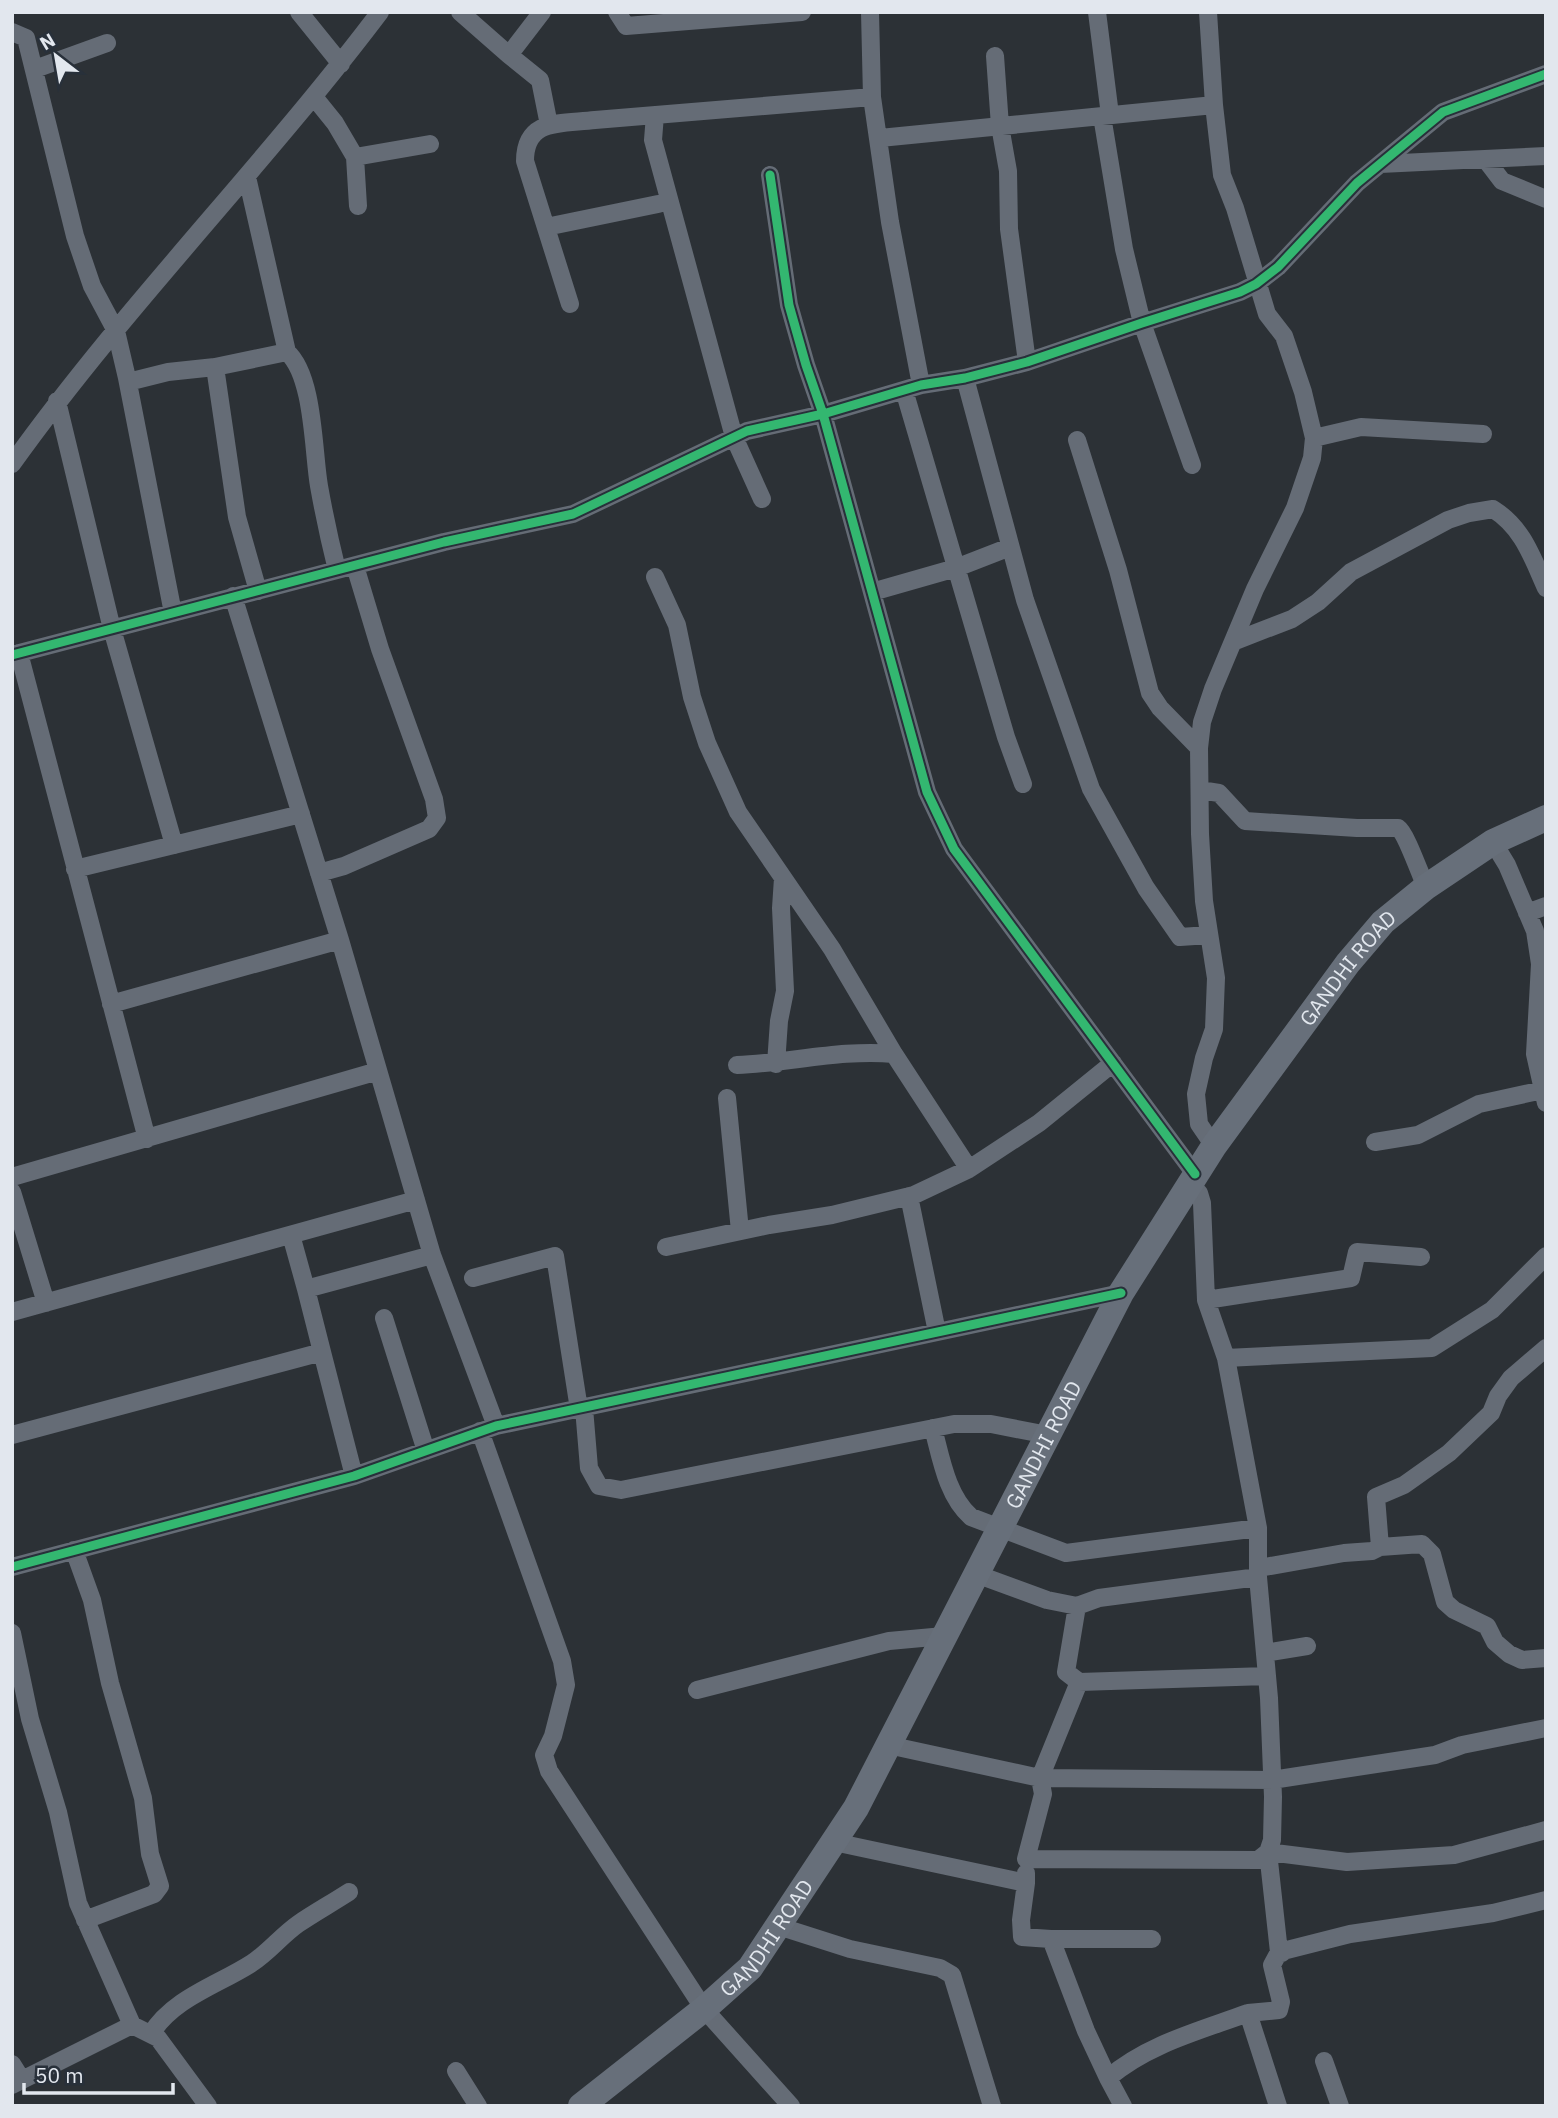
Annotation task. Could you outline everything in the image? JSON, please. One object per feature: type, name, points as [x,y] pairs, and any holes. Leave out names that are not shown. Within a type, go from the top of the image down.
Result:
[{"type":"main road","name":"GANDHI ROAD","points":[[581,2106],[704,2009],[750,1968],[856,1808],[1121,1293],[1214,1146],[1348,963],[1383,922],[1426,887],[1493,842],[1546,818]]},
{"type":"street","points":[[299,12],[341,64]]},
{"type":"street","points":[[12,464],[57,401],[314,97],[380,12]]},
{"type":"street","points":[[460,12],[540,80],[550,125]]},
{"type":"street","points":[[509,55],[542,12]]},
{"type":"street","points":[[617,12],[626,26],[717,15],[803,12]]},
{"type":"street","points":[[870,12],[873,97],[912,388],[956,568],[1006,737],[1023,784]]},
{"type":"street","points":[[1097,12],[1106,116],[1124,249],[1142,323],[1192,465]]},
{"type":"street","points":[[1208,12],[1222,175],[1235,208],[1267,314],[1284,336],[1303,392],[1314,438],[1312,458],[1295,508],[1255,589],[1202,722],[1199,748],[1204,901],[1216,978],[1214,1029],[1196,1094],[1199,1124],[1214,1146]]},
{"type":"street","points":[[12,32],[26,38],[75,236],[92,286],[116,331],[173,613]]},
{"type":"street","points":[[34,69],[107,43]]},
{"type":"street","points":[[995,56],[1000,126],[1009,172],[1009,229],[1027,362]]},
{"type":"street","points":[[147,1139],[15,654],[444,542],[572,514],[747,431],[823,414],[912,388],[1027,362],[1240,292],[1256,284],[1278,267],[1357,183],[1443,112],[1546,74]]},
{"type":"street","points":[[314,97],[335,123],[355,157],[358,206]]},
{"type":"street","points":[[570,304],[525,161],[525,146],[536,130],[550,125],[873,97]]},
{"type":"street","points":[[880,138],[1214,105]]},
{"type":"street","points":[[655,115],[653,141],[734,437],[762,499]]},
{"type":"street","points":[[355,157],[430,144]]},
{"type":"street","points":[[1380,164],[1546,156]]},
{"type":"street","points":[[1486,160],[1502,181],[1546,199]]},
{"type":"street","points":[[770,175],[789,305],[823,414],[927,792],[954,849],[1113,1063],[1192,1179],[1202,1203],[1206,1300],[1226,1358],[1258,1528],[1272,1780],[1272,1840],[1268,1852],[1280,1952],[1272,1965],[1281,2002],[1279,2010],[1248,2013],[1162,2044],[1127,2061],[1108,2077]]},
{"type":"street","points":[[247,177],[287,352],[299,369],[309,404],[318,483],[337,570]]},
{"type":"street","points":[[546,227],[658,205]]},
{"type":"street","points":[[128,382],[169,372],[215,367],[287,352]]},
{"type":"street","points":[[215,367],[237,517],[258,591]]},
{"type":"street","points":[[965,378],[1025,600],[1091,789],[1146,888],[1180,937],[1209,936]]},
{"type":"street","points":[[57,401],[112,629],[174,845]]},
{"type":"street","points":[[1314,438],[1361,426],[1483,434]]},
{"type":"street","points":[[1077,440],[1118,570],[1150,693],[1160,708],[1199,748]]},
{"type":"street","points":[[1235,640],[1292,619],[1318,602],[1352,572],[1448,520],[1469,513],[1493,509],[1508,519],[1540,562],[1546,588]]},
{"type":"street","points":[[872,592],[956,568],[1010,547]]},
{"type":"street","points":[[319,873],[344,866],[429,830],[437,818],[434,799],[380,649],[355,566]]},
{"type":"street","points":[[655,577],[677,625],[692,697],[707,743],[738,812],[832,949],[894,1054],[969,1169]]},
{"type":"street","points":[[233,596],[340,940],[432,1255],[562,1661],[566,1685],[553,1736],[544,1755],[549,1771],[704,2009],[790,2106]]},
{"type":"street","points":[[1200,790],[1219,793],[1245,821],[1398,828],[1406,838],[1426,887]]},
{"type":"street","points":[[75,869],[301,814]]},
{"type":"street","points":[[1375,1142],[1419,1135],[1479,1104],[1544,1097],[1535,1054],[1541,964],[1535,932],[1507,865],[1493,842]]},
{"type":"street","points":[[776,1064],[779,1021],[785,991],[781,908],[783,878]]},
{"type":"street","points":[[1527,913],[1546,906]]},
{"type":"street","points":[[111,1004],[340,940]]},
{"type":"street","points":[[737,1065],[776,1064],[865,1051],[894,1054]]},
{"type":"street","points":[[666,1247],[832,1215],[909,1196],[969,1169],[1039,1122],[1113,1063]]},
{"type":"street","points":[[12,1177],[378,1071]]},
{"type":"street","points":[[727,1098],[740,1231]]},
{"type":"street","points":[[12,1192],[46,1303]]},
{"type":"street","points":[[909,1196],[937,1332]]},
{"type":"street","points":[[12,1312],[416,1200]]},
{"type":"street","points":[[291,1235],[354,1476]]},
{"type":"street","points":[[1206,1300],[1350,1278],[1357,1252],[1422,1257]]},
{"type":"street","points":[[306,1289],[432,1255]]},
{"type":"street","points":[[473,1278],[555,1256],[582,1408],[589,1468],[598,1486],[621,1490],[954,1424],[991,1424],[1048,1435]]},
{"type":"street","points":[[1226,1358],[1432,1348],[1492,1310],[1546,1256]]},
{"type":"street","points":[[12,1567],[354,1476],[488,1429],[1121,1293]]},
{"type":"street","points":[[384,1318],[426,1451]]},
{"type":"street","points":[[1380,1547],[1376,1497],[1404,1485],[1449,1453],[1491,1413],[1498,1396],[1511,1378],[1546,1348]]},
{"type":"street","points":[[12,1435],[322,1352]]},
{"type":"street","points":[[933,1428],[947,1478],[959,1506],[971,1517],[1066,1553],[1258,1528]]},
{"type":"street","points":[[976,1574],[1047,1600],[1077,1606],[1099,1598],[1259,1572],[1344,1553],[1423,1544],[1432,1554],[1445,1602],[1454,1610],[1487,1626],[1495,1642],[1509,1654],[1522,1660],[1546,1658]]},
{"type":"street","points":[[74,1550],[92,1601],[110,1683],[143,1798],[150,1854],[160,1886],[154,1894],[85,1920]]},
{"type":"street","points":[[1077,1606],[1066,1672],[1079,1682],[1267,1676]]},
{"type":"street","points":[[12,1633],[30,1719],[58,1812],[70,1871],[85,1920],[132,2025],[158,2038],[208,2106]]},
{"type":"street","points":[[697,1690],[889,1641],[944,1636]]},
{"type":"street","points":[[1265,1653],[1307,1646]]},
{"type":"street","points":[[1079,1682],[1040,1778],[1043,1794],[1026,1859],[1022,1937],[1152,1939]]},
{"type":"street","points":[[888,1745],[1040,1778],[1272,1780],[1435,1755],[1462,1745],[1546,1728]]},
{"type":"street","points":[[1026,1859],[1258,1860],[1268,1852],[1347,1862],[1454,1855],[1546,1830]]},
{"type":"street","points":[[834,1842],[1026,1883]]},
{"type":"street","points":[[151,2034],[158,2022],[174,2008],[252,1963],[273,1948],[296,1925],[349,1892]]},
{"type":"street","points":[[1280,1952],[1350,1934],[1493,1913],[1546,1900]]},
{"type":"street","points":[[778,1926],[850,1949],[940,1968],[952,1975],[992,2106]]},
{"type":"street","points":[[1051,1939],[1087,2031],[1123,2106]]},
{"type":"street","points":[[1248,2013],[1278,2106]]},
{"type":"street","points":[[12,2064],[17,2083],[132,2025]]},
{"type":"street","points":[[1324,2061],[1340,2106]]},
{"type":"street","points":[[456,2071],[478,2106]]},
{"type":"cycle path","points":[[12,655],[444,542],[573,514],[747,431],[823,414],[921,385],[965,378],[1027,362],[1240,292],[1256,284],[1278,267],[1357,183],[1443,112],[1546,74]]},
{"type":"cycle path","points":[[770,175],[789,305],[823,414],[927,792],[954,849],[1195,1174]]},
{"type":"cycle path","points":[[12,1567],[354,1476],[496,1426],[1121,1293]]}]
